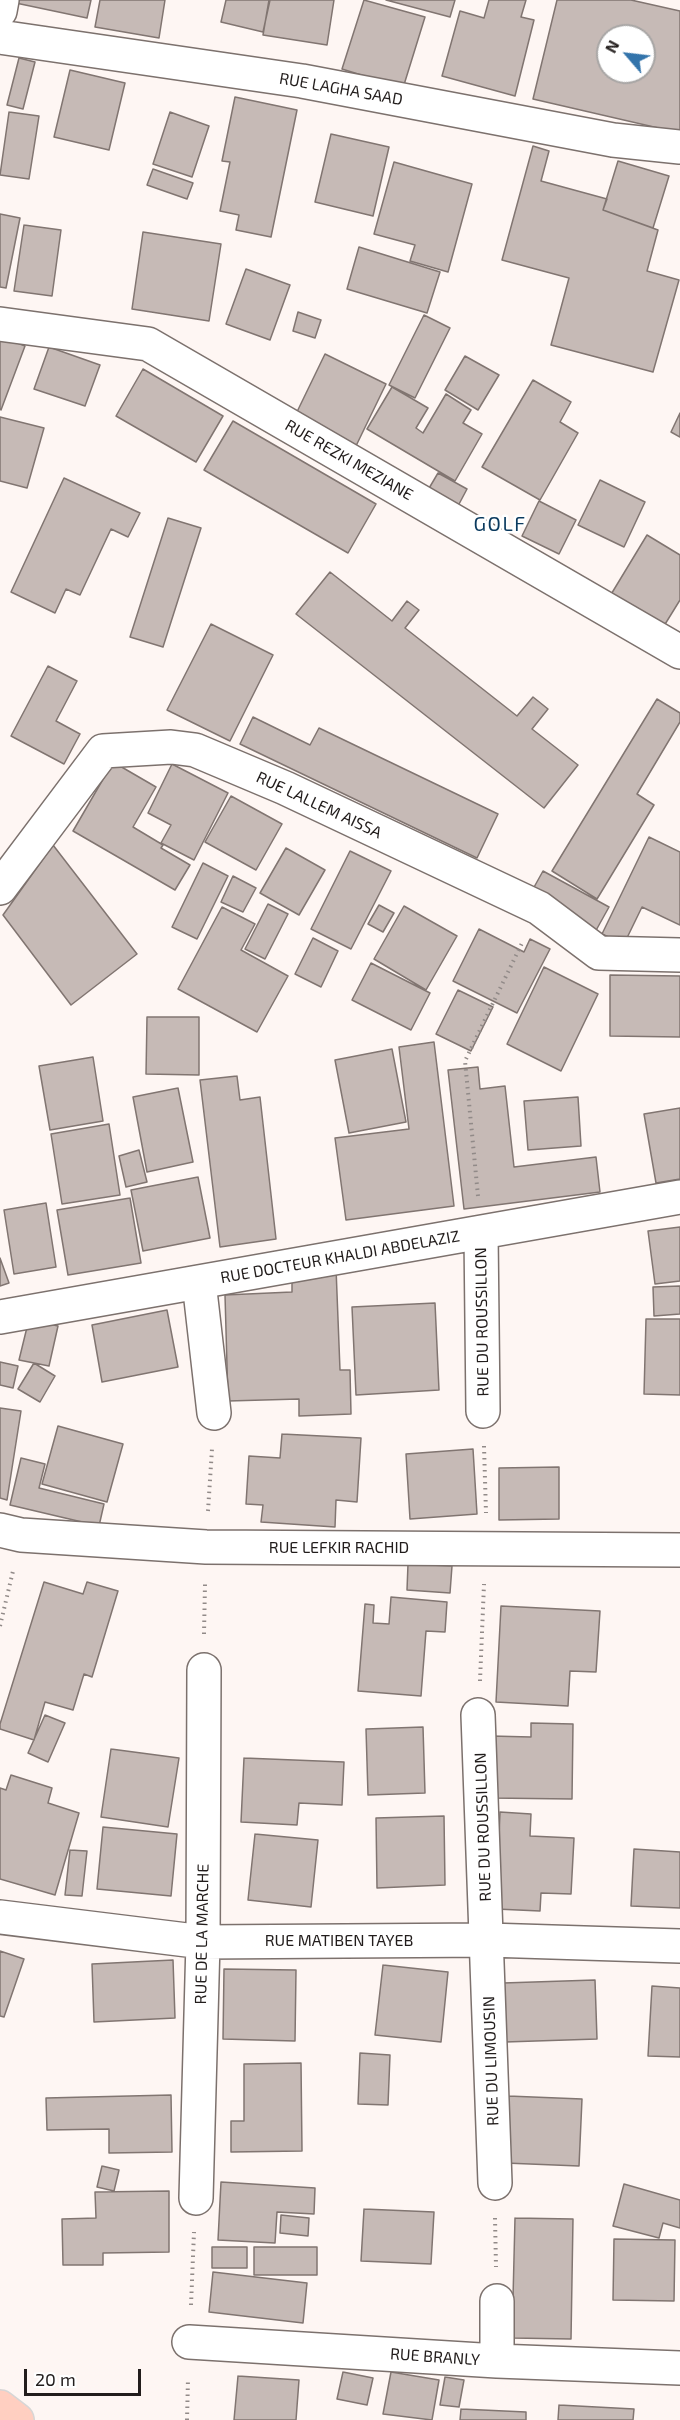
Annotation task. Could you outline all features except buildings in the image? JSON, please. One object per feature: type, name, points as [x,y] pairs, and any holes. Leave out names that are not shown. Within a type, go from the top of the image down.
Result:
[{"type":"main road","points":[[0,2407],[17,2420]]},
{"type":"street","points":[[0,11],[2,0]]},
{"type":"street","name":"RUE LAGHA SAAD","points":[[0,37],[302,81],[613,140],[680,147]]},
{"type":"street","name":"RUE REZKI MEZIANE","points":[[0,324],[148,344],[680,652]]},
{"type":"street","name":"RUE LALLEM AISSA","points":[[0,888],[103,751],[171,747],[195,750],[285,788],[539,908],[599,953],[680,956]]},
{"type":"street","name":"RUE DOCTEUR KHALDI ABDELAZIZ","points":[[0,1317],[680,1197]]},
{"type":"street","name":"RUE DU ROUSSILLON","points":[[481,1233],[483,1411]]},
{"type":"street","points":[[199,1282],[214,1413]]},
{"type":"street","name":"RUE LEFKIR RACHID","points":[[10,1533],[206,1547],[680,1550]]},
{"type":"street","name":"RUE DE LA MARCHE","points":[[196,2198],[203,1942],[204,1670]]},
{"type":"street","name":"RUE DU ROUSSILLON","points":[[478,1715],[488,1940]]},
{"type":"street","name":"RUE MATIBEN TAYEB","points":[[0,1917],[203,1942],[488,1940],[680,1946]]},
{"type":"street","name":"RUE DU LIMOUSIN","points":[[488,1940],[495,2183]]},
{"type":"street","points":[[497,2301],[497,2361]]},
{"type":"street","name":"RUE BRANLY","points":[[189,2342],[497,2361],[680,2368]]},
{"type":"path","points":[[481,1233],[465,1061],[539,908]]},
{"type":"path","points":[[0,1626],[10,1533]]},
{"type":"path","points":[[495,2183],[497,2301]]},
{"type":"district","name":"GOLF","points":[[500,524]]}]
